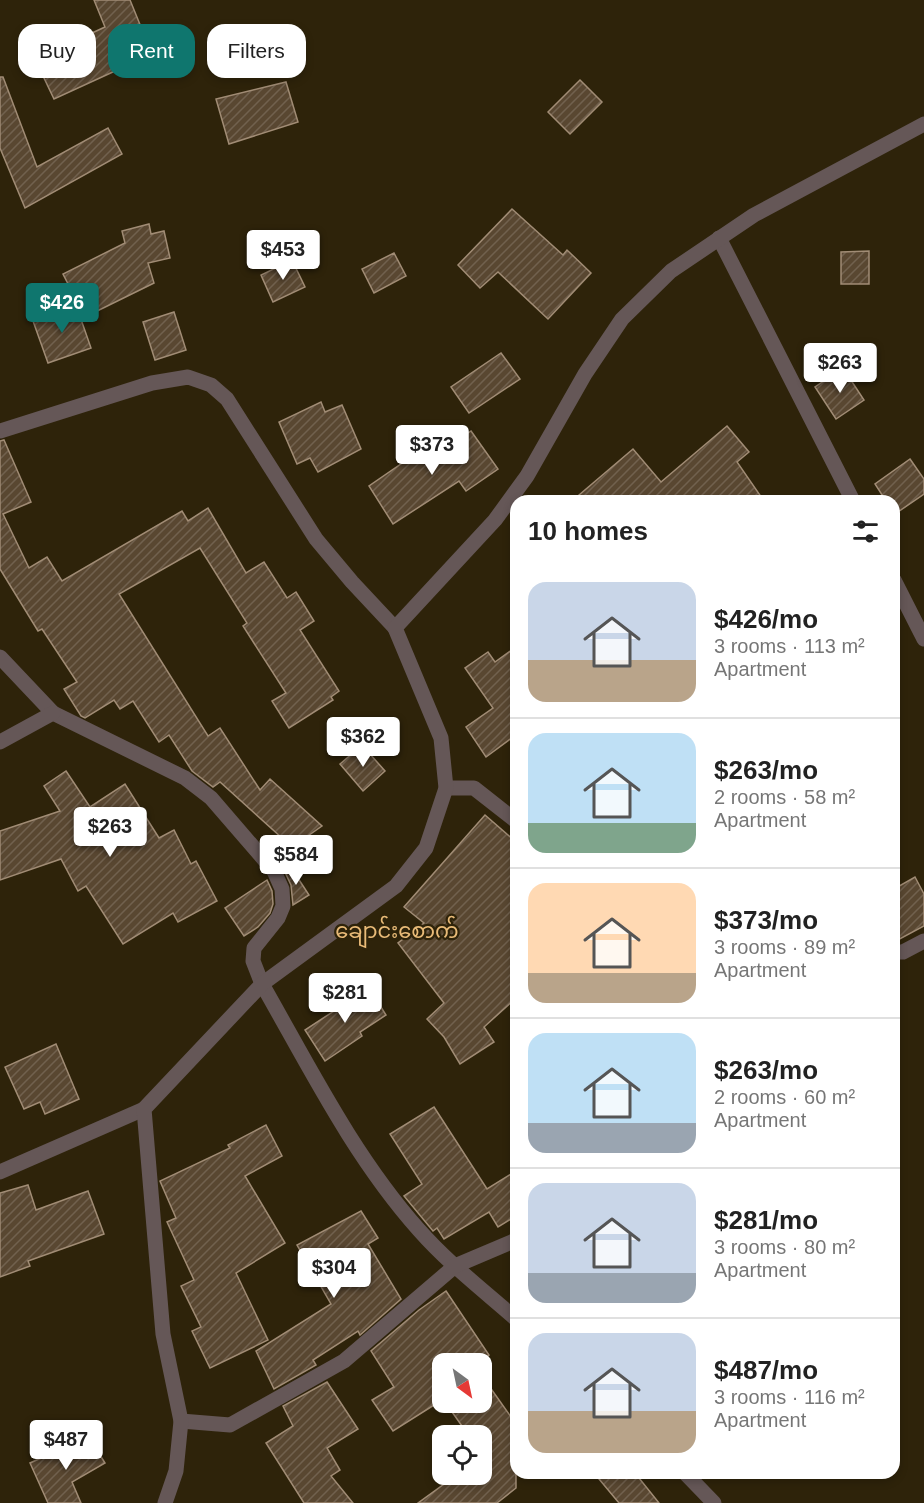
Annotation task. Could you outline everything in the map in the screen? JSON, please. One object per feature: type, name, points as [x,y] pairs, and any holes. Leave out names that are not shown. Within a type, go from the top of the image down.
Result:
[{"type":"street","points":[[513,495],[527,476],[585,374],[622,319],[671,271],[754,214],[924,124]]},
{"type":"street","points":[[719,238],[850,495]]},
{"type":"street","points":[[0,431],[152,384],[188,377],[211,385],[227,399],[316,539],[395,628],[441,738],[446,788],[426,848],[396,886],[262,984],[144,1109],[0,1172]]},
{"type":"street","points":[[395,628],[495,520],[510,499]]},
{"type":"street","points":[[900,592],[924,639]]},
{"type":"street","points":[[0,657],[53,712],[185,778],[211,798],[274,872],[282,889],[283,906],[278,918],[254,948],[253,961],[262,984],[360,1155],[418,1230],[510,1314]]},
{"type":"street","points":[[0,742],[53,712]]},
{"type":"street","points":[[446,788],[474,788],[510,816]]},
{"type":"street","points":[[900,952],[924,941]]},
{"type":"street","points":[[144,1109],[163,1335],[181,1422],[177,1471],[165,1503]]},
{"type":"street","points":[[181,1422],[230,1425],[344,1361],[455,1266],[510,1243]]},
{"type":"street","points":[[691,1479],[714,1503]]},
{"type":"building","points":[[94,0],[130,0],[140,24],[108,24],[108,74],[54,99],[44,78],[96,78],[96,31],[105,27]]},
{"type":"building","points":[[0,77],[3,77],[37,167],[108,128],[122,154],[25,208],[0,148]]},
{"type":"building","points":[[580,80],[602,102],[570,134],[548,112]]},
{"type":"building","points":[[286,82],[298,122],[229,144],[216,99]]},
{"type":"building","points":[[512,209],[563,255],[567,250],[591,273],[548,319],[498,272],[480,288],[458,265]]},
{"type":"building","points":[[149,224],[151,234],[164,231],[170,258],[148,263],[154,283],[85,317],[63,274],[125,243],[122,231]]},
{"type":"building","points":[[869,251],[869,284],[841,284],[841,252]]},
{"type":"building","points":[[394,253],[406,276],[374,293],[362,269]]},
{"type":"building","points":[[292,260],[305,287],[273,302],[261,275]]},
{"type":"building","points":[[76,305],[91,348],[48,363],[33,321]]},
{"type":"building","points":[[174,312],[186,350],[155,360],[143,322]]},
{"type":"building","points":[[501,353],[520,379],[469,413],[451,387]]},
{"type":"building","points":[[843,368],[864,400],[836,419],[815,387]]},
{"type":"building","points":[[321,402],[325,412],[342,405],[361,449],[318,472],[310,458],[297,464],[279,422]]},
{"type":"building","points":[[727,426],[749,452],[737,462],[760,495],[579,495],[633,449],[661,482]]},
{"type":"building","points":[[471,431],[498,469],[466,491],[459,481],[393,524],[369,486],[427,446],[434,456]]},
{"type":"building","points":[[4,440],[31,502],[3,514],[29,568],[47,557],[62,581],[182,511],[188,521],[208,508],[246,573],[264,562],[287,598],[296,592],[314,621],[300,630],[339,691],[331,697],[333,700],[289,728],[272,701],[286,693],[243,626],[247,623],[200,548],[119,594],[208,736],[220,728],[260,790],[270,779],[322,826],[292,847],[220,782],[213,787],[192,771],[169,735],[159,742],[133,701],[120,709],[114,700],[85,718],[81,716],[64,689],[77,682],[42,629],[38,631],[0,569],[0,441]]},
{"type":"building","points":[[910,459],[924,479],[924,494],[900,511],[900,495],[882,495],[875,484]]},
{"type":"building","points":[[510,651],[510,739],[486,757],[466,727],[493,708],[465,668],[488,652],[495,662]]},
{"type":"building","points":[[362,745],[385,771],[363,791],[340,764]]},
{"type":"building","points":[[66,771],[90,807],[125,784],[159,838],[174,830],[191,864],[196,861],[217,901],[178,922],[173,913],[123,944],[86,886],[78,891],[61,859],[0,880],[0,831],[60,811],[44,786]]},
{"type":"building","points":[[485,815],[510,837],[510,1003],[484,1027],[494,1042],[460,1064],[444,1037],[427,1019],[444,1003],[398,943],[424,923],[404,907]]},
{"type":"building","points":[[290,866],[309,895],[293,905],[291,885],[284,870]]},
{"type":"building","points":[[915,877],[924,894],[924,926],[900,939],[900,886]]},
{"type":"building","points":[[267,880],[272,891],[273,904],[270,913],[258,927],[244,936],[225,908]]},
{"type":"building","points":[[369,988],[386,1015],[360,1032],[362,1036],[325,1061],[305,1030]]},
{"type":"building","points":[[56,1044],[79,1099],[45,1114],[40,1102],[24,1109],[5,1067]]},
{"type":"building","points":[[434,1107],[487,1189],[510,1175],[510,1220],[498,1227],[489,1212],[444,1239],[437,1228],[433,1231],[404,1196],[422,1184],[390,1134]]},
{"type":"building","points":[[266,1125],[282,1156],[245,1176],[285,1243],[236,1273],[268,1340],[210,1368],[192,1331],[201,1327],[181,1286],[194,1280],[167,1222],[176,1218],[160,1181],[230,1148],[228,1145]]},
{"type":"building","points":[[28,1185],[36,1210],[88,1191],[104,1234],[28,1261],[30,1266],[0,1277],[0,1193]]},
{"type":"building","points":[[361,1211],[378,1238],[368,1244],[401,1299],[360,1335],[358,1331],[313,1360],[316,1365],[274,1389],[256,1351],[331,1304],[297,1245]]},
{"type":"building","points":[[446,1291],[488,1353],[432,1353],[432,1406],[393,1431],[372,1400],[394,1387],[371,1351],[419,1310]]},
{"type":"building","points":[[327,1382],[358,1429],[327,1448],[340,1470],[331,1476],[353,1503],[304,1503],[266,1443],[293,1426],[283,1406]]},
{"type":"building","points":[[492,1390],[510,1416],[510,1479],[516,1479],[516,1488],[497,1503],[418,1503],[443,1485],[492,1485],[492,1425],[461,1425],[453,1413],[492,1413]]},
{"type":"building","points":[[90,1439],[105,1463],[72,1482],[81,1503],[48,1503],[30,1463],[75,1443],[77,1448]]},
{"type":"building","points":[[599,1479],[640,1479],[659,1503],[619,1503]]},
{"type":"district","name":"ချောင်းစောက်","points":[[397,931]]}]
